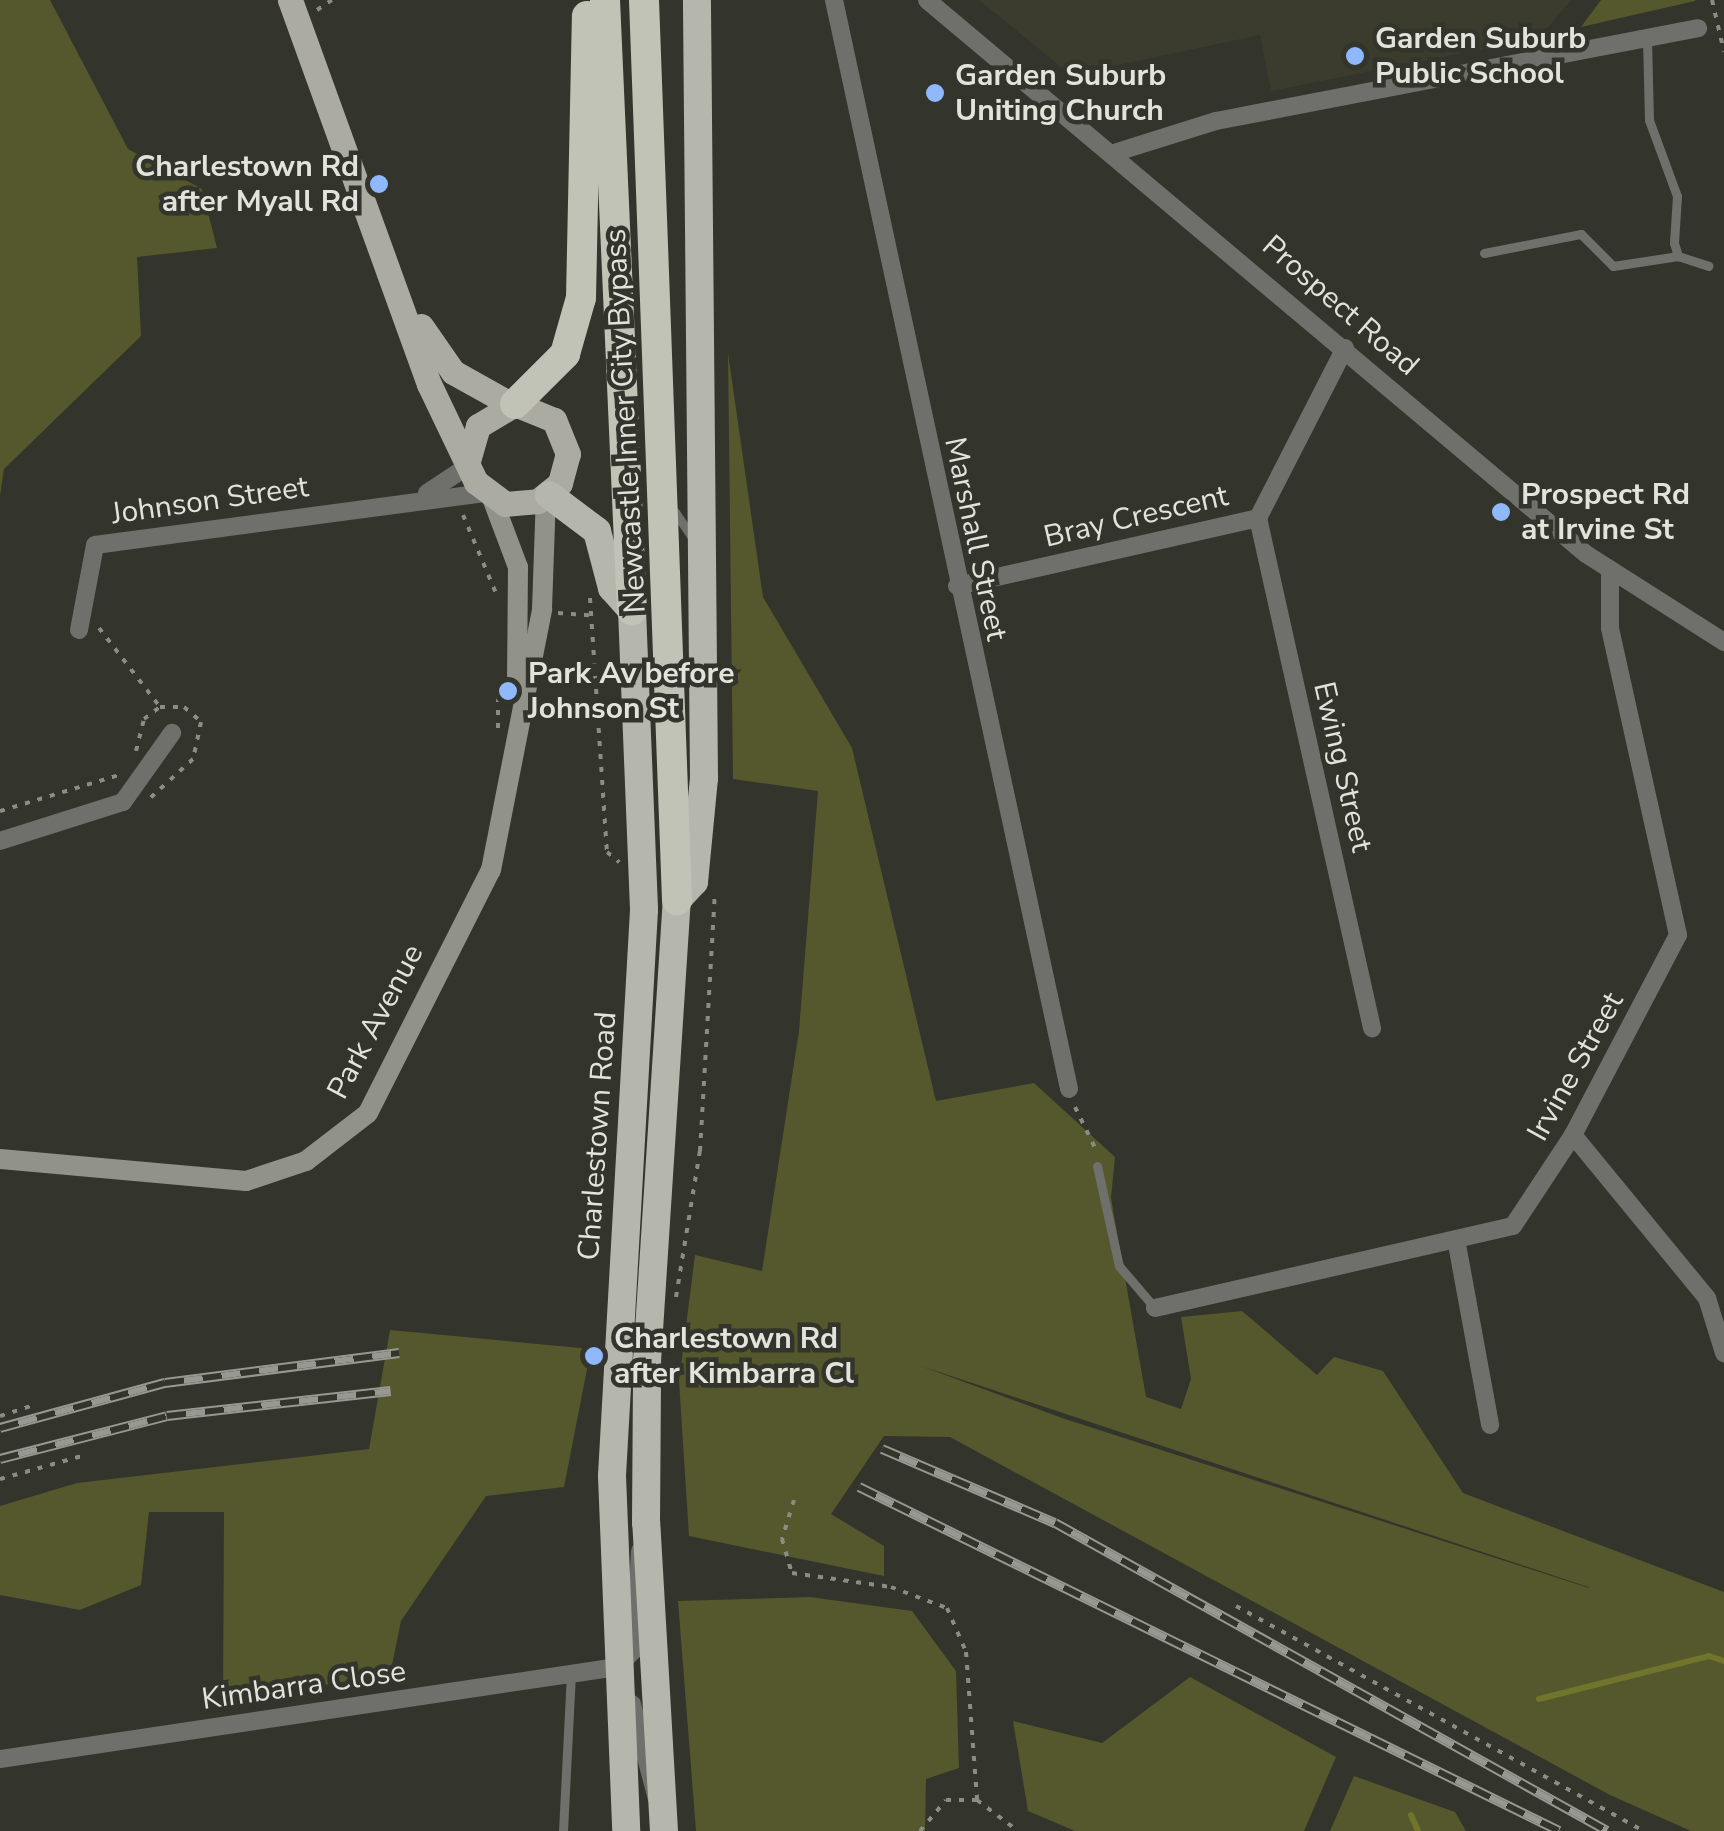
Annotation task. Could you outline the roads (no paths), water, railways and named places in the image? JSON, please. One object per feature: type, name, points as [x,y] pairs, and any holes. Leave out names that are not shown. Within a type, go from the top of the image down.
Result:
[{"type":"highway","points":[[513,405],[565,354],[578,314],[588,0]]},
{"type":"highway","name":"Newcastle Inner City Bypass","points":[[605,0],[632,610]]},
{"type":"highway","name":"Newcastle Inner City Bypass","points":[[644,0],[665,492],[676,900]]},
{"type":"highway","points":[[676,900],[694,882],[704,778],[698,0]]},
{"type":"highway","points":[[548,496],[597,531],[612,588],[632,610]]},
{"type":"highway","name":"Charlestown Road","points":[[626,1831],[617,1667],[614,1422],[644,910],[632,610]]},
{"type":"highway","name":"Charlestown Road","points":[[663,1821],[646,1523],[676,900]]},
{"type":"main road","points":[[290,0],[395,278],[429,384],[468,463],[488,495],[522,505],[548,496],[567,465],[563,434],[547,414],[513,405],[448,367],[395,278]]},
{"type":"main road","points":[[468,463],[478,426],[513,405]]},
{"type":"main road","name":"Park Avenue","points":[[488,495],[518,566],[516,708]]},
{"type":"main road","name":"Park Avenue","points":[[0,1159],[224,1183],[272,1174],[341,1139],[368,1112],[491,870],[516,708],[541,616],[548,496]]},
{"type":"street","name":"Marshall Street","points":[[834,0],[957,586],[1069,1089]]},
{"type":"street","name":"Prospect Road","points":[[927,0],[1117,152],[1610,571],[1724,642]]},
{"type":"street","points":[[1117,152],[1216,121],[1698,28]]},
{"type":"street","name":"Bray Crescent","points":[[957,586],[1258,518],[1346,348]]},
{"type":"street","name":"Johnson Street","points":[[417,497],[468,463]]},
{"type":"street","name":"Johnson Street","points":[[80,626],[95,545],[417,497],[488,495]]},
{"type":"street","name":"Ewing Street","points":[[1258,518],[1372,1028]]},
{"type":"street","name":"Irvine Street","points":[[1155,1308],[1514,1226],[1573,1135],[1678,935],[1610,628],[1610,571]]},
{"type":"street","points":[[0,841],[123,802],[172,733]]},
{"type":"street","points":[[1573,1135],[1707,1298],[1724,1353]]},
{"type":"street","points":[[1456,1238],[1490,1425]]},
{"type":"street","name":"Charlestown Road","points":[[646,1523],[632,1583],[634,1648],[617,1667],[663,1821]]},
{"type":"street","name":"Kimbarra Close","points":[[0,1759],[617,1667]]},
{"type":"lane","points":[[1647,38],[1650,120],[1673,176],[1678,256]]},
{"type":"lane","points":[[1484,254],[1581,234],[1612,266],[1678,256],[1708,266]]},
{"type":"lane","points":[[665,492],[705,548]]},
{"type":"lane","points":[[1098,1166],[1118,1266],[1155,1308]]},
{"type":"lane","points":[[563,1831],[571,1674]]},
{"type":"waterway","points":[[1539,1699],[1709,1656],[1724,1661]]},
{"type":"waterway","points":[[1411,1815],[1418,1831]]},
{"type":"railway","points":[[0,1428],[165,1383],[399,1353]]},
{"type":"railway","points":[[0,1459],[167,1416],[391,1391]]},
{"type":"railway","points":[[882,1449],[1055,1523],[1607,1831]]},
{"type":"railway","points":[[859,1487],[1559,1831]]},
{"type":"place","name":"Garden Suburb Public School","points":[[1355,56]]},
{"type":"place","name":"Garden Suburb Uniting Church","points":[[935,93]]},
{"type":"place","name":"Charlestown Rd after Myall Rd","points":[[379,184]]},
{"type":"place","name":"Prospect Rd at Irvine St","points":[[1501,512]]},
{"type":"place","name":"Park Av before Johnson St","points":[[508,691]]},
{"type":"place","name":"Charlestown Rd after Kimbarra Cl","points":[[594,1356]]}]
